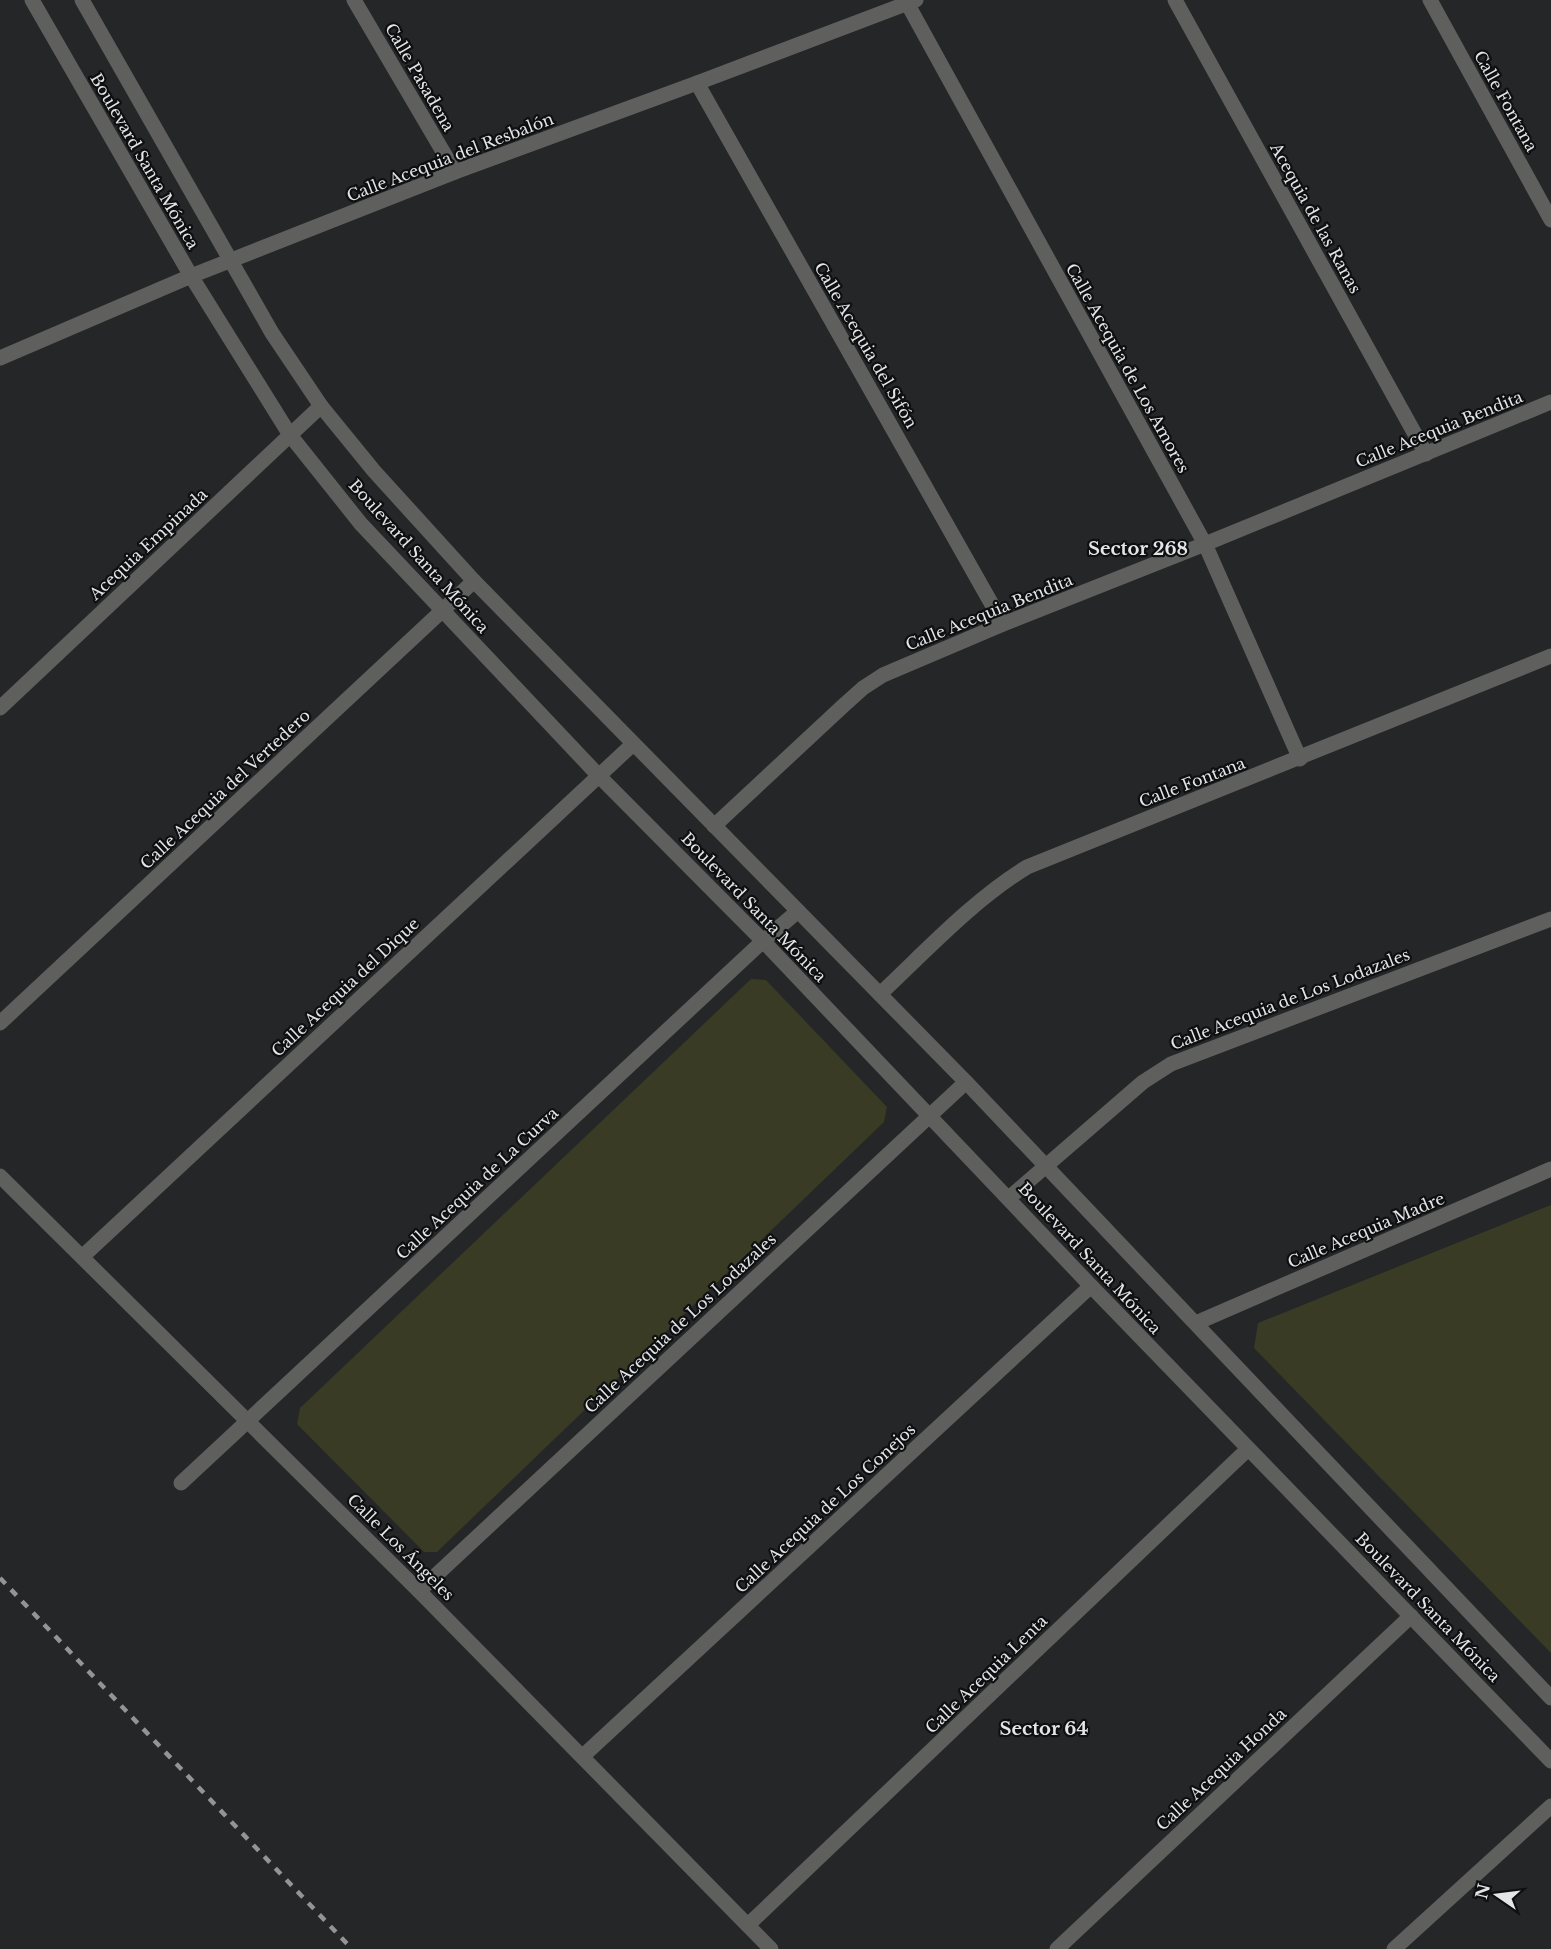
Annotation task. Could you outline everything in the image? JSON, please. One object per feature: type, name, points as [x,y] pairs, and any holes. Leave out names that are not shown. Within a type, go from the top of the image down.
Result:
[{"type":"street","name":"Boulevard Santa Mónica","points":[[32,0],[191,276],[290,435],[361,524],[599,776],[763,941],[1091,1286],[1551,1761]]},
{"type":"street","name":"Boulevard Santa Mónica","points":[[82,0],[272,333],[321,406],[374,471],[474,581],[966,1082],[1551,1698]]},
{"type":"street","name":"Calle Pasadena","points":[[354,0],[455,172]]},
{"type":"street","name":"Acequia de las Ranas","points":[[1175,0],[1426,454]]},
{"type":"street","name":"Calle Fontana","points":[[1430,0],[1551,220]]},
{"type":"street","name":"Calle Acequia del Resbalón","points":[[0,358],[191,276],[455,172],[912,2]]},
{"type":"street","name":"Calle Acequia de Los Amores","points":[[912,2],[1204,544],[1300,759]]},
{"type":"street","name":"Calle Acequia del Sifón","points":[[697,83],[1004,624]]},
{"type":"street","name":"Calle Acequia Bendita","points":[[714,826],[863,688],[883,675],[1551,402]]},
{"type":"street","name":"Acequia Empinada","points":[[0,708],[321,406]]},
{"type":"street","name":"Calle Acequia del Vertedero","points":[[0,1023],[474,581]]},
{"type":"street","name":"Calle Fontana","points":[[880,994],[980,900],[1003,881],[1027,867],[1551,656]]},
{"type":"street","name":"Calle Acequia del Dique","points":[[82,1257],[633,744]]},
{"type":"street","name":"Calle Acequia de La Curva","points":[[181,1483],[798,911]]},
{"type":"street","name":"Calle Acequia de Los Lodazales","points":[[1009,1198],[1143,1082],[1171,1064],[1551,919]]},
{"type":"street","name":"Calle Acequia de Los Lodazales","points":[[419,1591],[966,1082]]},
{"type":"street","name":"Calle Acequia Madre","points":[[1196,1323],[1551,1169]]},
{"type":"street","name":"Calle Los Ángeles","points":[[0,1176],[249,1420],[771,1949]]},
{"type":"street","name":"Calle Acequia de Los Conejos","points":[[583,1756],[1091,1286]]},
{"type":"street","name":"Calle Acequia Lenta","points":[[748,1925],[1248,1449]]},
{"type":"street","name":"Calle Acequia Honda","points":[[1057,1949],[1411,1616]]},
{"type":"street","points":[[1394,1949],[1551,1806]]},
{"type":"green space","points":[[751,979],[766,980],[887,1107],[884,1122],[437,1552],[424,1552],[297,1424],[300,1408]]},
{"type":"green space","points":[[1551,1205],[1551,1653],[1254,1348],[1258,1323]]},
{"type":"railway","points":[[0,1578],[352,1949]]},
{"type":"district","name":"Sector 268","points":[[1138,549]]},
{"type":"district","name":"Sector 64","points":[[1044,1729]]}]
